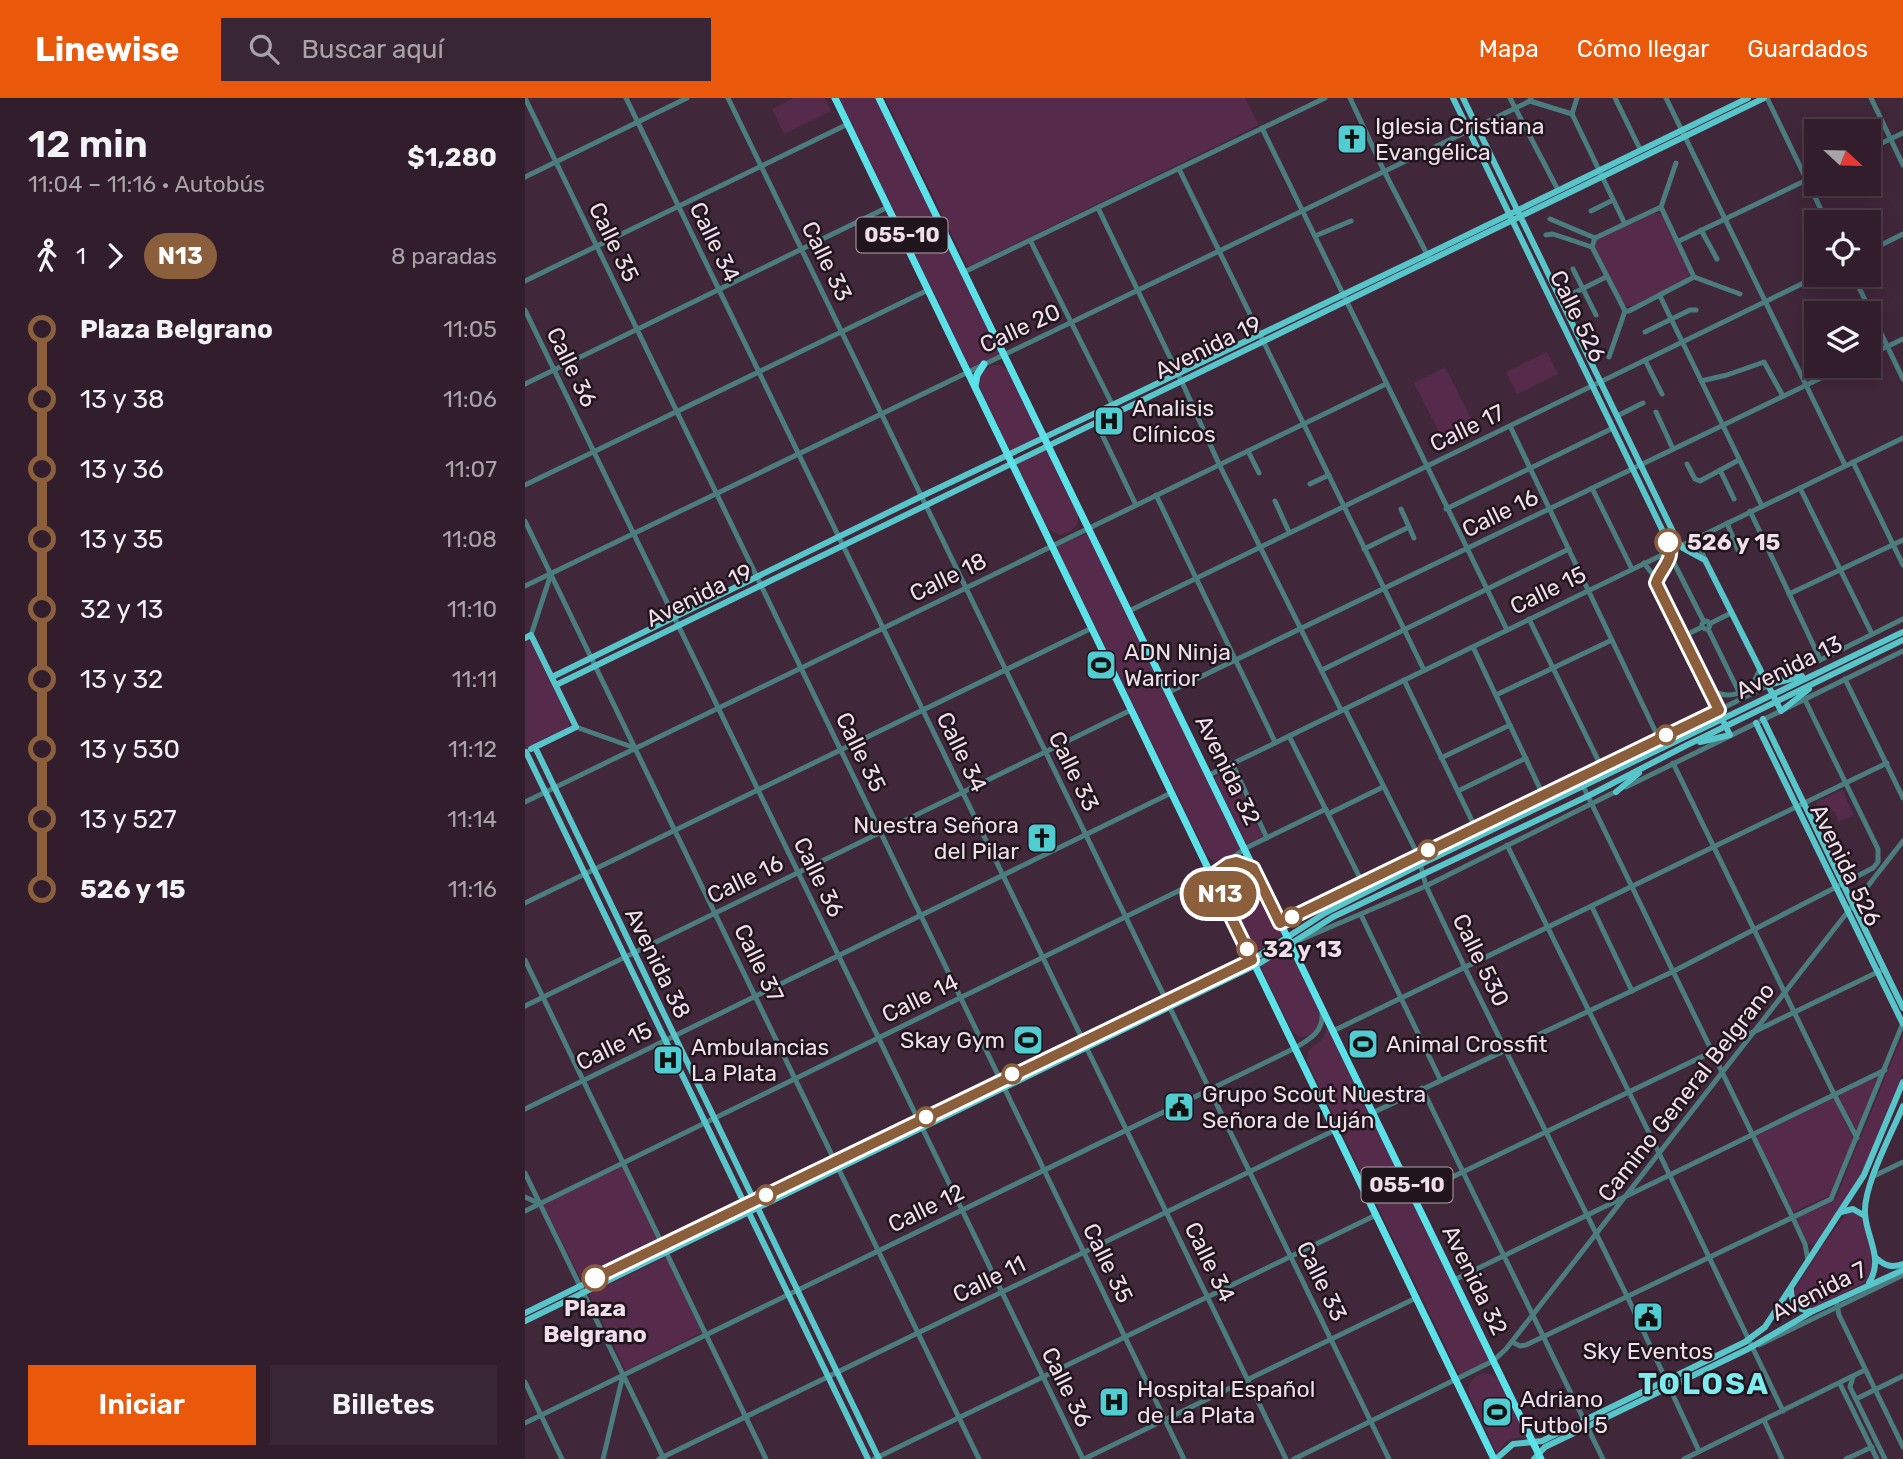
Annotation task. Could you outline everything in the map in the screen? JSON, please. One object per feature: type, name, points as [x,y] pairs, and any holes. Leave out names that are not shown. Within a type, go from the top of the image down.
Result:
[{"type":"highway","name":"055-10","points":[[835,98],[1495,1459]]},
{"type":"highway","name":"Avenida 32","points":[[879,98],[1538,1457]]},
{"type":"highway","points":[[975,388],[978,374],[984,365]]},
{"type":"highway","points":[[1228,864],[1241,863],[1253,868]]},
{"type":"main road","name":"Calle 526","points":[[1453,98],[1672,550]]},
{"type":"main road","name":"Calle 526","points":[[1463,98],[1681,545]]},
{"type":"main road","name":"Avenida 19","points":[[552,677],[922,496],[1010,458],[1511,218],[1558,190],[1600,173],[1640,149],[1684,133],[1748,98]]},
{"type":"main road","name":"Avenida 19","points":[[1519,213],[1684,133],[1766,98]]},
{"type":"main road","name":"Avenida 19","points":[[1046,441],[1096,422],[1114,408]]},
{"type":"main road","name":"Avenida 19","points":[[555,685],[925,504],[1010,458]]},
{"type":"main road","points":[[1681,545],[1705,560],[1781,711],[1821,680]]},
{"type":"main road","points":[[1672,550],[1657,580],[1657,586],[1730,735],[1688,745]]},
{"type":"main road","name":"Avenida 13","points":[[525,1313],[581,1289],[1253,962],[1332,917],[1588,796],[1688,745],[1773,694],[1903,632]]},
{"type":"main road","points":[[526,752],[576,727],[528,636]]},
{"type":"main road","name":"Avenida 13","points":[[1289,940],[1325,913],[1421,864],[1644,756],[1776,703],[1903,640]]},
{"type":"main road","points":[[1768,685],[1818,672]]},
{"type":"main road","points":[[1681,739],[1719,710]]},
{"type":"main road","name":"Avenida 526","points":[[1763,719],[1800,804]]},
{"type":"main road","name":"Avenida 526","points":[[1755,723],[1800,804],[1841,886],[1849,910],[1903,1008]]},
{"type":"main road","name":"Avenida 38","points":[[535,747],[838,1372],[877,1458]]},
{"type":"main road","name":"Avenida 38","points":[[526,752],[868,1459]]},
{"type":"main road","points":[[1601,766],[1644,756]]},
{"type":"main road","points":[[1616,792],[1649,764]]},
{"type":"main road","name":"Avenida 526","points":[[1841,886],[1854,904],[1903,1024]]},
{"type":"main road","name":"Avenida 7","points":[[1751,1343],[1771,1320],[1868,1168],[1903,1082]]},
{"type":"main road","points":[[1868,1284],[1877,1258],[1865,1217],[1866,1200],[1903,1106]]},
{"type":"main road","points":[[1840,1213],[1853,1209],[1865,1217]]},
{"type":"main road","name":"Avenida 7","points":[[1877,1258],[1882,1264],[1890,1266],[1903,1264]]},
{"type":"main road","name":"Avenida 7","points":[[1538,1457],[1545,1447],[1586,1424],[1868,1284],[1903,1273]]},
{"type":"main road","points":[[1791,1288],[1792,1299],[1798,1307],[1813,1311]]},
{"type":"main road","name":"Avenida 13","points":[[525,1321],[581,1289]]},
{"type":"main road","name":"Avenida 7","points":[[1495,1459],[1513,1444],[1542,1441],[1586,1424]]},
{"type":"street","name":"Calle 35","points":[[525,98],[1184,1459]]},
{"type":"street","name":"Calle 34","points":[[626,98],[1286,1459]]},
{"type":"street","points":[[525,177],[687,98]]},
{"type":"street","name":"Calle 33","points":[[728,98],[1389,1459]]},
{"type":"street","points":[[964,272],[1325,98]]},
{"type":"street","points":[[1350,98],[1429,257]]},
{"type":"street","points":[[1510,98],[1558,190]]},
{"type":"street","points":[[1577,98],[1572,114],[1625,222]]},
{"type":"street","points":[[1615,98],[1640,149]]},
{"type":"street","points":[[1666,98],[1846,465]]},
{"type":"street","points":[[1766,98],[1804,175]]},
{"type":"street","points":[[1871,98],[1903,165]]},
{"type":"street","points":[[1531,99],[1572,114]]},
{"type":"street","name":"Calle 20","points":[[525,586],[1531,99]]},
{"type":"street","points":[[525,281],[848,124]]},
{"type":"street","points":[[1262,128],[1507,630]]},
{"type":"street","points":[[1881,143],[1903,133]]},
{"type":"street","points":[[1676,163],[1661,207],[1694,277],[1740,294]]},
{"type":"street","points":[[1179,169],[1424,670]]},
{"type":"street","points":[[1679,241],[1804,180]]},
{"type":"street","points":[[1591,211],[1613,200]]},
{"type":"street","points":[[525,384],[888,207]]},
{"type":"street","points":[[1609,358],[1625,311],[1592,247],[1595,237],[1661,207]]},
{"type":"street","name":"Calle 530","points":[[1098,208],[1219,464],[1418,855],[1426,886],[1627,1296],[1699,1451]]},
{"type":"street","points":[[1550,219],[1595,237]]},
{"type":"street","points":[[1315,236],[1351,221]]},
{"type":"street","points":[[1701,230],[1717,259]]},
{"type":"street","points":[[1546,235],[1553,234],[1592,247]]},
{"type":"street","points":[[1881,245],[1903,234]]},
{"type":"street","points":[[1031,242],[1114,408]]},
{"type":"street","points":[[1573,269],[1596,315]]},
{"type":"street","points":[[1562,299],[1606,277]]},
{"type":"street","points":[[1625,311],[1694,277]]},
{"type":"street","name":"Calle 17","points":[[1129,611],[1804,283]]},
{"type":"street","points":[[1859,287],[1903,379]]},
{"type":"street","points":[[525,485],[928,290]]},
{"type":"street","points":[[1660,296],[1762,506]]},
{"type":"street","name":"Calle 36","points":[[525,310],[1084,1459]]},
{"type":"street","points":[[1645,332],[1662,322],[1696,310]]},
{"type":"street","points":[[1881,349],[1903,338]]},
{"type":"street","points":[[1645,359],[1662,394]]},
{"type":"street","points":[[1701,381],[1765,362],[1783,396]]},
{"type":"street","name":"Calle 16","points":[[1169,692],[1821,378]]},
{"type":"street","name":"Calle 18","points":[[525,802],[1386,384]]},
{"type":"street","points":[[1618,416],[1643,403]]},
{"type":"street","points":[[1655,412],[1673,449]]},
{"type":"street","points":[[1096,422],[1136,505]]},
{"type":"street","points":[[1510,426],[1659,739]]},
{"type":"street","points":[[1446,509],[1613,428]]},
{"type":"street","name":"Calle 15","points":[[1209,775],[1903,438]]},
{"type":"street","points":[[1248,451],[1259,473]]},
{"type":"street","points":[[1687,464],[1695,479],[1700,481],[1739,460]]},
{"type":"street","points":[[1853,462],[1903,565]]},
{"type":"street","points":[[1720,470],[1734,499]]},
{"type":"street","points":[[1310,484],[1329,475]]},
{"type":"street","points":[[1592,488],[1632,569]]},
{"type":"street","points":[[1800,488],[1872,634]]},
{"type":"street","points":[[1156,495],[1275,742]]},
{"type":"street","points":[[1275,501],[1289,532]]},
{"type":"street","points":[[1401,509],[1414,538]]},
{"type":"street","points":[[1750,511],[1820,659]]},
{"type":"street","name":"Calle 37","points":[[525,521],[979,1459]]},
{"type":"street","points":[[1727,523],[1738,550]]},
{"type":"street","points":[[1364,549],[1409,527]]},
{"type":"street","points":[[1696,538],[1705,560]]},
{"type":"street","points":[[1789,594],[1903,540]]},
{"type":"street","points":[[1322,670],[1569,549]]},
{"type":"street","points":[[1669,560],[1673,561],[1740,694]]},
{"type":"street","points":[[1644,563],[1657,580]]},
{"type":"street","points":[[528,636],[551,574]]},
{"type":"street","points":[[1682,637],[1731,613]]},
{"type":"street","points":[[1529,619],[1601,766]]},
{"type":"street","points":[[1280,923],[1903,620]]},
{"type":"street","points":[[525,903],[1091,628]]},
{"type":"street","points":[[1496,695],[1612,640]]},
{"type":"street","points":[[1473,647],[1543,795]]},
{"type":"street","points":[[1289,940],[1307,939],[1426,886],[1903,651]]},
{"type":"street","points":[[1709,689],[1722,695],[1740,694],[1753,684],[1760,668]]},
{"type":"street","points":[[1845,679],[1903,798]]},
{"type":"street","points":[[1404,680],[1475,827]]},
{"type":"street","points":[[1372,1113],[1672,972],[1870,870],[1878,862],[1878,849],[1805,699]]},
{"type":"street","name":"Calle 16","points":[[525,1006],[1131,709]]},
{"type":"street","points":[[1441,758],[1510,725]]},
{"type":"street","points":[[576,727],[635,748]]},
{"type":"street","points":[[1289,736],[1362,882]]},
{"type":"street","points":[[1458,791],[1526,758]]},
{"type":"street","points":[[1233,763],[1267,838]]},
{"type":"street","points":[[1673,763],[1857,1138]]},
{"type":"street","points":[[1333,1031],[1887,764]]},
{"type":"street","points":[[1579,778],[1793,1216],[1805,1244],[1808,1260]]},
{"type":"street","name":"Calle 14","points":[[525,1211],[1211,876],[1244,849],[1383,787]]},
{"type":"street","name":"Calle 15","points":[[525,1109],[1171,793]]},
{"type":"street","name":"Camino General Belgrano","points":[[1294,1459],[1493,1361],[1512,1342],[1903,841]]},
{"type":"street","points":[[1507,845],[1660,1153],[1783,1411]]},
{"type":"street","points":[[1592,907],[1632,991]]},
{"type":"street","points":[[1361,915],[1440,1079]]},
{"type":"street","points":[[525,960],[766,1459]]},
{"type":"street","points":[[1413,1196],[1881,971]]},
{"type":"street","name":"Calle 12","points":[[525,1423],[1295,1048],[1318,1032],[1323,1022],[1322,1009]]},
{"type":"street","points":[[1512,1342],[1523,1346],[1831,1199],[1903,1024]]},
{"type":"street","points":[[1454,1280],[1885,1070]]},
{"type":"street","points":[[1422,1088],[1603,1459]]},
{"type":"street","name":"Calle 11","points":[[662,1458],[1335,1130]]},
{"type":"street","points":[[1874,1176],[1903,1162]]},
{"type":"street","points":[[525,1173],[662,1458]]},
{"type":"street","points":[[525,1197],[540,1204]]},
{"type":"street","points":[[877,1458],[1376,1215]]},
{"type":"street","points":[[1805,1244],[1811,1248],[1818,1246]]},
{"type":"street","name":"Avenida 7","points":[[1751,1343],[1774,1339],[1903,1273]]},
{"type":"street","points":[[1084,1459],[1416,1298]]},
{"type":"street","points":[[1838,1299],[1837,1307],[1903,1447]]},
{"type":"street","points":[[1688,1458],[1865,1370]]},
{"type":"street","points":[[603,1459],[623,1375]]},
{"type":"street","points":[[1853,1401],[1849,1384],[1854,1376]]},
{"type":"street","points":[[1853,1401],[1903,1376]]},
{"type":"street","points":[[525,1382],[562,1459]]},
{"type":"street","points":[[1840,1384],[1853,1401],[1875,1446],[1885,1459]]},
{"type":"street","points":[[1764,1420],[1782,1459]]},
{"type":"street","points":[[1846,1459],[1875,1446]]},
{"type":"street","points":[[1875,1446],[1877,1459]]},
{"type":"shaded area","points":[[793,98],[825,98],[831,111],[784,134],[772,109]]},
{"type":"shaded area","points":[[839,98],[877,98],[1001,353],[970,368]]},
{"type":"shaded area","points":[[885,98],[1245,98],[1259,125],[967,266]]},
{"type":"shaded area","points":[[1651,212],[1662,214],[1689,268],[1689,275],[1685,280],[1634,306],[1626,306],[1621,302],[1595,245],[1599,238]]},
{"type":"shaded area","points":[[1547,352],[1558,374],[1517,394],[1506,372]]},
{"type":"shaded area","points":[[993,365],[1000,365],[1009,371],[1041,437],[1010,452],[978,385],[982,373]]},
{"type":"shaded area","points":[[1445,367],[1475,426],[1444,442],[1414,383]]},
{"type":"shaded area","points":[[1047,449],[1078,512],[1075,528],[1060,535],[1048,529],[1017,466]]},
{"type":"shaded area","points":[[1088,533],[1242,848],[1227,861],[1216,862],[1207,856],[1056,547]]},
{"type":"shaded area","points":[[525,641],[532,642],[570,723],[569,727],[525,749]]},
{"type":"shaded area","points":[[1230,768],[1263,836],[1247,845],[1214,778]]},
{"type":"shaded area","points":[[1842,790],[1854,815],[1839,822],[1834,811],[1822,816],[1816,802]]},
{"type":"shaded area","points":[[1233,864],[1251,870],[1283,934],[1254,954],[1220,885],[1223,870]]},
{"type":"shaded area","points":[[1289,951],[1323,1017],[1311,1036],[1299,1037],[1292,1031],[1260,966]]},
{"type":"shaded area","points":[[1327,1027],[1490,1360],[1460,1376],[1307,1061],[1310,1049],[1323,1038]]},
{"type":"shaded area","points":[[1903,1034],[1903,1074],[1865,1168],[1817,1244],[1812,1245],[1808,1243],[1796,1219],[1836,1198]]},
{"type":"shaded area","points":[[1877,1075],[1880,1076],[1859,1128],[1855,1128],[1839,1098],[1840,1094]]},
{"type":"shaded area","points":[[1832,1098],[1854,1140],[1832,1195],[1793,1212],[1756,1136]]},
{"type":"shaded area","points":[[623,1166],[660,1244],[582,1282],[543,1204]]},
{"type":"shaded area","points":[[1847,1213],[1856,1213],[1863,1219],[1874,1260],[1873,1271],[1867,1281],[1811,1309],[1804,1307],[1799,1304],[1793,1292]]},
{"type":"shaded area","points":[[666,1257],[702,1332],[626,1371],[589,1294]]},
{"type":"shaded area","points":[[1483,1373],[1499,1379],[1529,1439],[1510,1440],[1497,1454],[1469,1395],[1471,1381]]},
{"type":"bus line","name":"N13","points":[[595,1278],[1252,960],[1211,876],[1228,864],[1236,862],[1253,868],[1280,923],[1719,710],[1656,583],[1671,556],[1672,550],[1668,542]]},
{"type":"place","name":"Iglesia Cristiana Evangélica","points":[[1352,139]]},
{"type":"place","name":"Analisis Clínicos","points":[[1109,421]]},
{"type":"place","name":"526 y 15","points":[[1668,542]]},
{"type":"place","name":"ADN Ninja Warrior","points":[[1101,665]]},
{"type":"place","name":"Nuestra Señora del Pilar","points":[[1042,838]]},
{"type":"place","name":"32 y 13","points":[[1247,949]]},
{"type":"place","name":"Skay Gym","points":[[1028,1040]]},
{"type":"place","name":"Animal Crossfit","points":[[1363,1044]]},
{"type":"place","name":"Ambulancias La Plata","points":[[668,1060]]},
{"type":"place","name":"Grupo Scout Nuestra Señora de Luján","points":[[1179,1107]]},
{"type":"place","name":"Plaza Belgrano","points":[[595,1278]]},
{"type":"place","name":"Sky Eventos","points":[[1648,1317]]},
{"type":"place","name":"Hospital Español de La Plata","points":[[1114,1402]]},
{"type":"place","name":"Adriano Futbol 5","points":[[1497,1412]]},
{"type":"district","name":"TOLOSA","points":[[1704,1384]]}]
